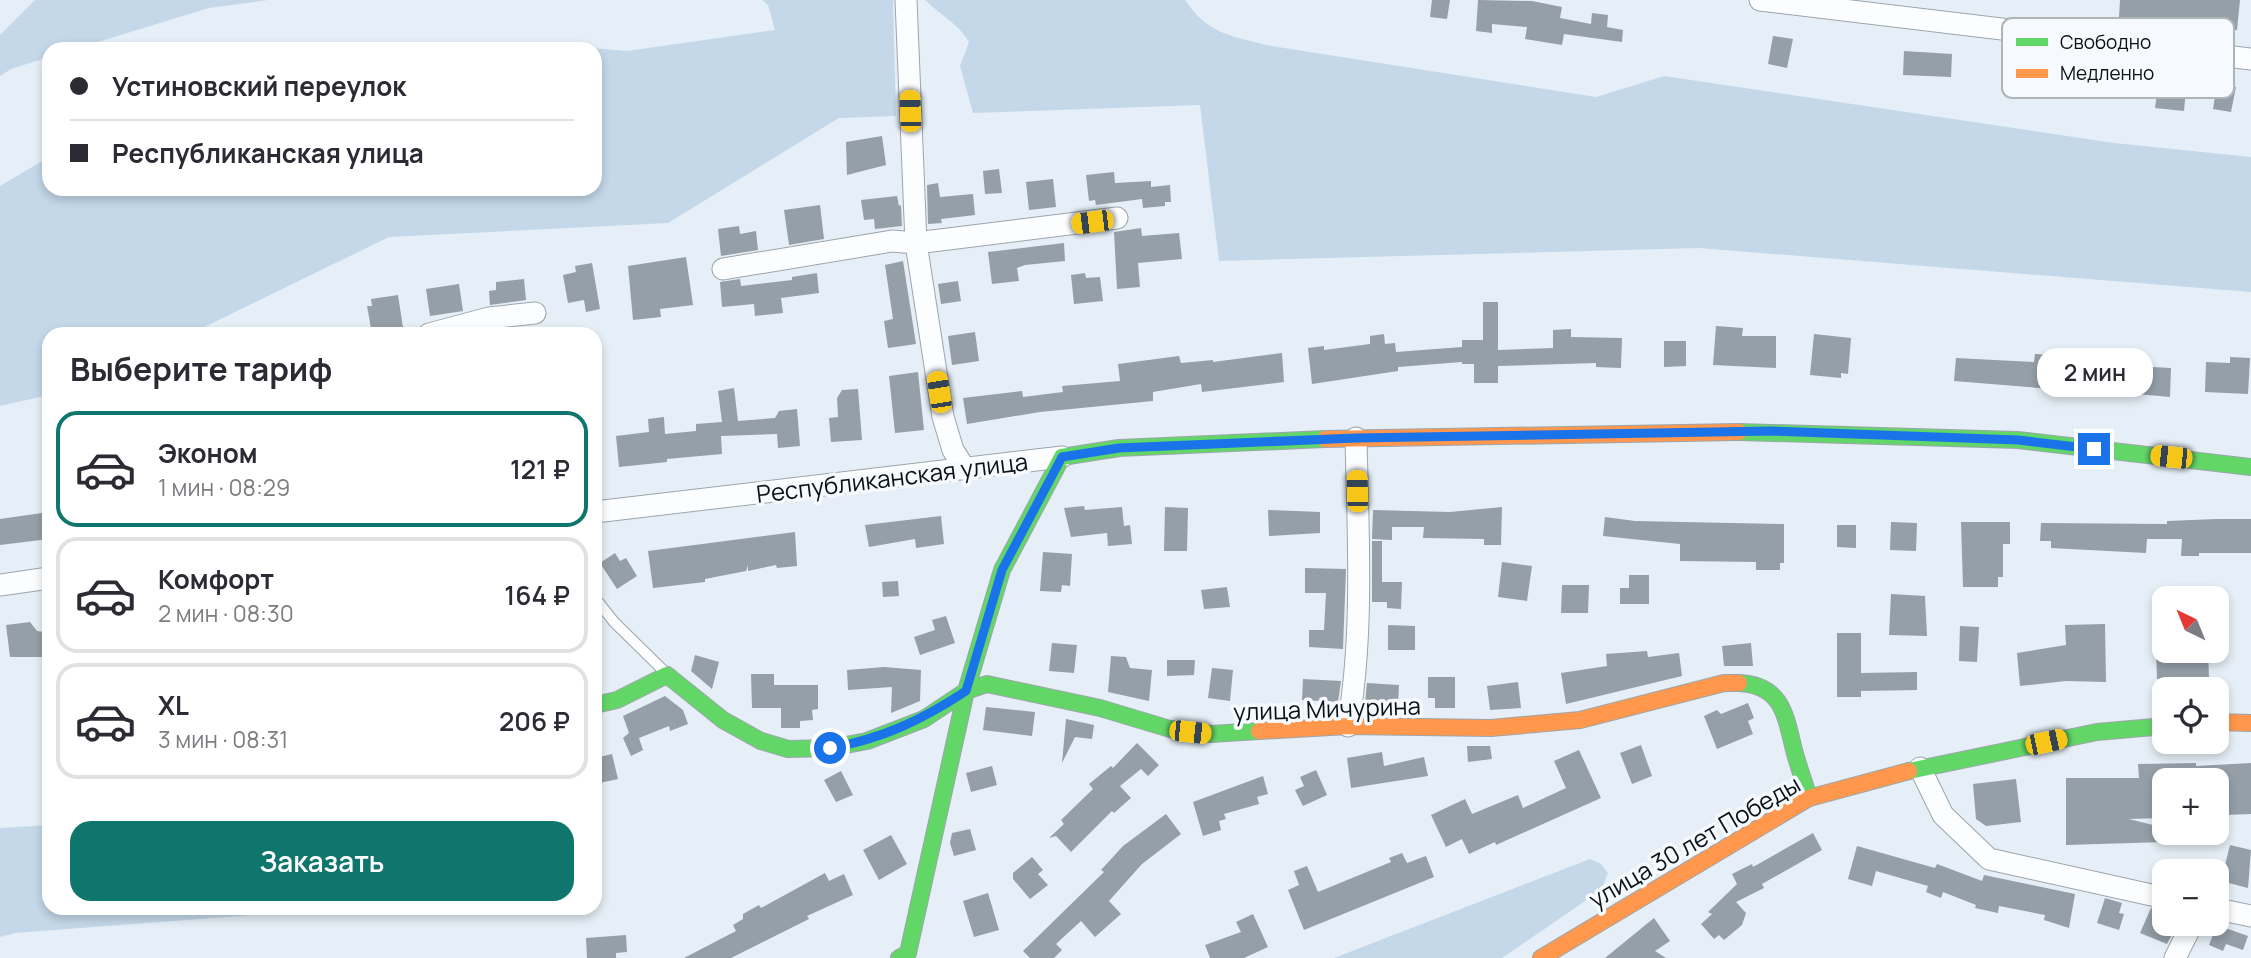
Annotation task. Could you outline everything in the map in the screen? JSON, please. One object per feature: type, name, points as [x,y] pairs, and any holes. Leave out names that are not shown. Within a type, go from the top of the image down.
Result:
[{"type":"street","points":[[906,0],[916,243],[943,417],[953,450],[965,469]]},
{"type":"street","points":[[1760,0],[1891,9],[2002,24]]},
{"type":"street","points":[[723,269],[892,241],[916,243],[1117,218]]},
{"type":"street","points":[[455,327],[489,318],[536,313]]},
{"type":"street","name":"Республиканская улица","points":[[602,511],[965,469],[1119,448],[1356,438],[1771,431],[2018,440],[2251,467]]},
{"type":"street","points":[[1348,726],[1353,698],[1359,572],[1356,438]]},
{"type":"street","points":[[906,956],[966,691],[1002,570],[1062,457]]},
{"type":"street","points":[[0,585],[42,580]]},
{"type":"street","points":[[602,703],[617,700],[667,675],[723,720],[761,741],[788,749],[830,748],[867,741],[924,719],[966,691]]},
{"type":"street","name":"улица Мичурина","points":[[966,691],[987,684],[1100,708],[1170,729],[1211,734],[1348,726],[1491,728],[1580,720],[1724,683],[1758,684],[1773,696],[1788,716],[1793,747],[1809,798]]},
{"type":"street","points":[[2229,722],[2251,723]]},
{"type":"street","name":"улица 30 лет Победы","points":[[1541,958],[1567,951],[1809,798],[1920,768],[2097,732],[2152,727]]},
{"type":"street","points":[[1920,768],[1942,815],[1989,859],[2152,895]]},
{"type":"street","points":[[2229,911],[2251,916]]},
{"type":"street","points":[[2175,958],[2186,936]]},
{"type":"lane","points":[[602,607],[667,675]]},
{"type":"shaded area","points":[[35,0],[268,0],[209,8],[98,42],[42,42],[42,59],[11,69],[0,76],[0,35]]},
{"type":"shaded area","points":[[762,0],[893,0],[896,116],[839,118],[668,223],[389,237],[204,327],[42,327],[42,397],[0,406],[0,186],[42,161],[42,196],[602,196],[602,49],[627,51],[775,30],[768,5]]},
{"type":"shaded area","points":[[925,0],[1185,0],[1202,20],[1220,32],[1266,45],[1596,97],[1664,76],[2114,143],[2251,157],[2251,292],[1699,248],[1219,261],[1200,105],[973,113],[960,66],[969,42],[955,25]]},
{"type":"shaded area","points":[[42,825],[42,915],[251,915],[15,933],[0,937],[0,828]]},
{"type":"shaded area","points":[[1590,859],[1601,864],[1608,873],[1601,890],[1502,958],[1334,958]]},
{"type":"building","points":[[1432,0],[1450,0],[1447,19],[1430,17]]},
{"type":"building","points":[[1478,0],[1532,1],[1562,7],[1560,18],[1591,24],[1592,13],[1608,15],[1607,27],[1623,30],[1622,42],[1564,34],[1562,45],[1525,39],[1527,27],[1492,24],[1492,33],[1476,31]]},
{"type":"building","points":[[2120,0],[2240,0],[2237,30],[2234,30],[2234,18],[2119,17]]},
{"type":"building","points":[[1773,36],[1793,39],[1787,68],[1768,64]]},
{"type":"building","points":[[1904,51],[1952,54],[1951,77],[1903,75]]},
{"type":"building","points":[[2156,98],[2185,98],[2184,111],[2155,108]]},
{"type":"building","points":[[2215,98],[2234,98],[2231,112],[2213,109]]},
{"type":"building","points":[[882,136],[886,165],[847,175],[846,142]]},
{"type":"building","points":[[999,169],[1002,193],[985,194],[983,171]]},
{"type":"building","points":[[1114,172],[1115,183],[1151,181],[1151,187],[1170,185],[1171,202],[1165,202],[1165,206],[1143,208],[1142,199],[1096,205],[1095,200],[1089,201],[1086,175]]},
{"type":"building","points":[[1053,179],[1056,207],[1029,210],[1026,182]]},
{"type":"building","points":[[938,183],[940,197],[973,194],[975,215],[941,219],[942,223],[928,224],[927,185]]},
{"type":"building","points":[[897,196],[899,206],[901,205],[902,226],[875,229],[874,219],[864,220],[861,200]]},
{"type":"building","points":[[820,205],[824,239],[789,245],[784,210]]},
{"type":"building","points":[[739,226],[740,234],[756,231],[758,250],[721,256],[718,229]]},
{"type":"building","points":[[1141,228],[1142,236],[1179,233],[1182,259],[1138,263],[1140,287],[1117,289],[1114,232]]},
{"type":"building","points":[[1064,243],[1065,261],[1025,265],[1017,268],[1019,281],[992,284],[988,252]]},
{"type":"building","points":[[686,257],[693,305],[660,309],[661,317],[633,320],[628,266]]},
{"type":"building","points":[[903,261],[916,344],[888,348],[884,321],[893,319],[885,265]]},
{"type":"building","points":[[592,263],[600,309],[586,312],[584,300],[568,303],[563,275],[576,272],[575,266]]},
{"type":"building","points":[[817,273],[819,293],[781,298],[783,313],[755,316],[754,304],[722,307],[720,282],[740,279],[741,286],[792,280],[792,277]]},
{"type":"building","points":[[1085,273],[1086,278],[1100,277],[1103,301],[1074,304],[1071,275]]},
{"type":"building","points":[[524,279],[526,300],[490,305],[489,291],[496,290],[496,282]]},
{"type":"building","points":[[958,281],[961,301],[941,304],[938,284]]},
{"type":"building","points":[[459,284],[463,311],[430,316],[426,289]]},
{"type":"building","points":[[398,295],[403,327],[371,327],[367,306],[372,306],[371,299]]},
{"type":"building","points":[[1483,302],[1498,302],[1498,350],[1553,348],[1553,330],[1571,329],[1571,337],[1622,338],[1621,368],[1596,367],[1596,363],[1498,366],[1498,383],[1474,383],[1474,364],[1462,362],[1398,367],[1398,371],[1312,384],[1308,348],[1324,346],[1324,350],[1370,344],[1370,336],[1384,334],[1385,344],[1395,343],[1396,352],[1462,347],[1462,340],[1483,340]]},
{"type":"building","points":[[1716,326],[1743,328],[1742,336],[1776,336],[1776,368],[1713,365]]},
{"type":"building","points":[[975,332],[979,361],[952,365],[948,336]]},
{"type":"building","points":[[1814,334],[1851,338],[1848,374],[1841,373],[1841,378],[1810,375]]},
{"type":"building","points":[[1664,341],[1686,341],[1686,366],[1664,367]]},
{"type":"building","points":[[1282,353],[1284,382],[1202,392],[1201,384],[1153,392],[1153,401],[1040,412],[967,424],[963,398],[1022,391],[1023,397],[1063,392],[1062,386],[1120,381],[1118,364],[1179,356],[1181,363],[1213,362]]},
{"type":"building","points":[[2035,354],[2054,355],[2051,389],[1954,381],[1956,358],[2034,362]]},
{"type":"building","points":[[2230,357],[2250,358],[2248,394],[2205,392],[2206,362],[2230,363]]},
{"type":"building","points":[[2116,365],[2171,368],[2170,397],[2115,392]]},
{"type":"building","points":[[918,372],[924,430],[895,433],[889,376]]},
{"type":"building","points":[[734,388],[738,421],[775,418],[779,411],[797,409],[800,446],[778,448],[777,434],[721,436],[722,454],[619,467],[616,436],[649,432],[648,419],[664,417],[665,434],[696,431],[696,424],[722,422],[718,391]]},
{"type":"building","points":[[858,389],[862,440],[831,442],[829,418],[838,417],[837,398],[842,390]]},
{"type":"building","points":[[1084,506],[1085,510],[1122,507],[1124,526],[1130,525],[1132,544],[1108,546],[1107,533],[1071,537],[1064,508]]},
{"type":"building","points":[[1165,507],[1188,508],[1187,551],[1164,551]]},
{"type":"building","points":[[1502,507],[1501,545],[1484,545],[1484,539],[1423,538],[1424,527],[1392,527],[1392,540],[1372,539],[1373,510],[1450,512]]},
{"type":"building","points":[[1268,510],[1320,512],[1320,533],[1269,536]]},
{"type":"building","points":[[42,513],[42,540],[0,545],[0,519]]},
{"type":"building","points":[[941,516],[944,544],[916,548],[915,539],[869,547],[865,525]]},
{"type":"building","points":[[1605,517],[1635,521],[1784,524],[1784,563],[1780,563],[1780,570],[1756,570],[1756,562],[1680,561],[1680,544],[1603,536]]},
{"type":"building","points":[[2251,519],[2251,553],[2199,553],[2199,556],[2181,556],[2182,539],[2147,539],[2146,553],[2051,548],[2051,541],[2040,541],[2041,523],[2167,524],[2167,521]]},
{"type":"building","points":[[1891,522],[1917,523],[1916,551],[1890,550]]},
{"type":"building","points":[[1961,522],[2010,522],[2010,544],[2003,544],[2003,577],[1998,577],[1998,587],[1963,587]]},
{"type":"building","points":[[1837,525],[1856,525],[1856,548],[1837,547]]},
{"type":"building","points":[[795,532],[797,566],[777,568],[776,565],[748,571],[748,565],[746,571],[705,579],[705,582],[653,588],[648,551]]},
{"type":"building","points":[[1372,541],[1382,541],[1382,582],[1402,582],[1401,609],[1387,608],[1387,602],[1372,602]]},
{"type":"building","points":[[1043,552],[1072,554],[1070,586],[1062,585],[1061,592],[1040,591]]},
{"type":"building","points":[[615,553],[620,561],[626,558],[637,576],[617,589],[602,566],[602,562]]},
{"type":"building","points":[[1502,562],[1532,566],[1527,601],[1498,597]]},
{"type":"building","points":[[1305,568],[1346,569],[1343,649],[1309,647],[1309,630],[1324,630],[1326,593],[1305,593]]},
{"type":"building","points":[[1629,575],[1649,575],[1649,604],[1620,604],[1620,588],[1629,588]]},
{"type":"building","points":[[898,581],[899,596],[883,597],[882,582]]},
{"type":"building","points":[[1562,585],[1589,585],[1588,613],[1561,613]]},
{"type":"building","points":[[1227,587],[1230,607],[1204,609],[1201,590]]},
{"type":"building","points":[[1891,594],[1925,596],[1927,636],[1889,635]]},
{"type":"building","points":[[946,616],[955,643],[920,655],[914,637],[935,630],[932,620]]},
{"type":"building","points":[[30,622],[37,631],[42,632],[42,657],[10,657],[6,625]]},
{"type":"building","points":[[2105,624],[2106,682],[2066,681],[2020,686],[2017,653],[2066,645],[2065,625]]},
{"type":"building","points":[[1388,625],[1415,626],[1415,650],[1388,650]]},
{"type":"building","points":[[1960,626],[1979,627],[1977,662],[1959,661]]},
{"type":"building","points":[[1837,633],[1861,633],[1861,673],[1917,672],[1917,690],[1861,691],[1861,697],[1837,697]]},
{"type":"building","points":[[1052,643],[1077,645],[1074,673],[1049,671]]},
{"type":"building","points":[[1751,643],[1753,666],[1724,666],[1722,646]]},
{"type":"building","points":[[1647,651],[1648,657],[1679,653],[1682,676],[1566,704],[1561,673],[1607,666],[1606,654]]},
{"type":"building","points":[[695,655],[719,662],[712,689],[691,671]]},
{"type":"building","points":[[1111,656],[1126,657],[1130,668],[1152,670],[1149,701],[1108,692]]},
{"type":"building","points":[[1167,660],[1195,660],[1194,675],[1167,676]]},
{"type":"building","points":[[2156,663],[2208,663],[2209,677],[2157,677]]},
{"type":"building","points":[[884,667],[921,670],[920,701],[891,713],[892,687],[848,690],[847,670]]},
{"type":"building","points":[[1212,668],[1233,670],[1230,701],[1208,698]]},
{"type":"building","points":[[751,674],[774,674],[774,685],[818,685],[818,709],[812,710],[813,720],[800,721],[800,728],[781,728],[781,708],[752,708]]},
{"type":"building","points":[[1428,677],[1455,677],[1455,708],[1435,708],[1435,698],[1428,698]]},
{"type":"building","points":[[1303,679],[1341,681],[1338,702],[1302,700]]},
{"type":"building","points":[[1518,682],[1521,708],[1490,710],[1487,686]]},
{"type":"building","points":[[1367,683],[1399,685],[1398,704],[1365,703]]},
{"type":"building","points":[[665,696],[683,710],[688,724],[670,731],[669,726],[639,738],[643,750],[631,756],[623,738],[629,733],[623,716]]},
{"type":"building","points":[[1748,703],[1754,718],[1748,721],[1753,734],[1717,749],[1704,716],[1717,710],[1721,714]]},
{"type":"building","points":[[986,707],[1035,712],[1032,736],[983,730]]},
{"type":"building","points":[[1066,719],[1094,725],[1092,739],[1075,737],[1062,763]]},
{"type":"building","points":[[1137,743],[1159,765],[1148,776],[1141,769],[1120,786],[1131,798],[1114,813],[1112,811],[1071,852],[1056,836],[1049,838],[1064,824],[1061,820],[1093,789],[1089,784],[1111,766],[1113,768]]},
{"type":"building","points":[[1641,745],[1652,776],[1632,784],[1620,753]]},
{"type":"building","points":[[1467,746],[1490,746],[1492,759],[1468,762]]},
{"type":"building","points":[[1579,750],[1601,798],[1496,845],[1495,842],[1469,854],[1462,839],[1446,847],[1431,815],[1465,799],[1472,814],[1518,795],[1523,808],[1566,788],[1554,761]]},
{"type":"building","points":[[1382,752],[1384,766],[1424,757],[1428,776],[1351,788],[1347,758]]},
{"type":"building","points":[[612,754],[618,779],[602,782],[602,756]]},
{"type":"building","points":[[2196,763],[2196,766],[2251,763],[2251,814],[2229,815],[2229,768],[2152,768],[2152,818],[2129,819],[2152,825],[2152,842],[2066,845],[2066,778],[2139,778],[2138,764]]},
{"type":"building","points":[[992,766],[997,785],[971,792],[966,773]]},
{"type":"building","points":[[1316,770],[1327,795],[1303,806],[1295,790],[1304,786],[1300,777]]},
{"type":"building","points":[[841,771],[853,795],[836,802],[824,780]]},
{"type":"building","points":[[1263,776],[1268,794],[1257,797],[1259,804],[1224,814],[1226,819],[1219,821],[1221,830],[1203,836],[1193,802]]},
{"type":"building","points":[[2016,779],[2021,822],[1986,826],[1976,819],[1973,784]]},
{"type":"building","points":[[1166,814],[1181,834],[1142,864],[1109,901],[1121,914],[1095,937],[1081,921],[1056,944],[1062,950],[1054,958],[1030,958],[1023,951],[1104,872],[1101,870],[1123,846]]},
{"type":"building","points":[[970,829],[976,850],[954,856],[950,843],[952,833]]},
{"type":"building","points":[[1813,833],[1822,850],[1762,884],[1764,888],[1736,902],[1746,913],[1742,925],[1724,940],[1719,935],[1714,939],[1701,924],[1712,914],[1708,912],[1737,884],[1732,874],[1752,864],[1753,867]]},
{"type":"building","points":[[891,835],[907,864],[879,880],[863,850]]},
{"type":"building","points":[[2230,845],[2251,850],[2248,888],[2229,883],[2229,859],[2226,859]]},
{"type":"building","points":[[1857,846],[1935,868],[1937,864],[1982,881],[1984,875],[2075,894],[2069,928],[2044,920],[2045,915],[1999,906],[1998,913],[1975,908],[1976,905],[1943,892],[1941,898],[1926,892],[1928,886],[1876,871],[1872,886],[1848,879]]},
{"type":"building","points":[[1402,853],[1407,863],[1426,856],[1434,877],[1304,930],[1288,890],[1299,885],[1294,871],[1307,866],[1318,892],[1391,862],[1389,858]]},
{"type":"building","points":[[1032,857],[1043,870],[1038,874],[1048,885],[1030,899],[1013,879],[1013,873]]},
{"type":"building","points":[[825,873],[829,881],[844,874],[853,895],[807,916],[809,919],[731,958],[684,958],[736,931],[733,925],[743,919],[743,914],[759,905],[761,908]]},
{"type":"building","points":[[988,893],[999,930],[974,937],[963,901]]},
{"type":"building","points":[[2105,898],[2122,903],[2119,913],[2124,914],[2119,930],[2097,923]]},
{"type":"building","points":[[2151,908],[2152,936],[2171,936],[2167,944],[2140,933]]},
{"type":"building","points":[[1253,914],[1268,947],[1244,958],[1210,958],[1205,945],[1241,932],[1236,922]]},
{"type":"building","points":[[1654,918],[1670,941],[1655,951],[1666,958],[1605,958]]},
{"type":"building","points":[[2229,929],[2248,936],[2243,950],[2226,944],[2223,951],[2209,945],[2213,936],[2229,936]]},
{"type":"building","points":[[626,935],[627,952],[616,953],[616,958],[587,958],[586,938]]},
{"type":"traffic: fast","points":[[1739,432],[2018,440],[2251,467]]},
{"type":"traffic: fast","points":[[899,958],[908,953],[966,691],[1002,570],[1062,457],[1119,448],[1325,439]]},
{"type":"traffic: fast","points":[[602,703],[617,700],[667,675],[723,720],[761,741],[788,749],[830,748],[867,741],[924,719],[966,691],[987,684],[1100,708],[1170,729],[1211,734],[1259,731]]},
{"type":"traffic: fast","points":[[1739,683],[1764,689],[1778,702],[1787,722],[1809,798]]},
{"type":"traffic: fast","points":[[1909,771],[2097,732],[2152,727]]},
{"type":"traffic: slow","points":[[1325,439],[1739,432]]},
{"type":"traffic: slow","points":[[1259,731],[1348,726],[1491,728],[1580,720],[1724,683],[1739,683]]},
{"type":"traffic: slow","points":[[2229,722],[2251,723]]},
{"type":"traffic: slow","points":[[1541,958],[1809,798],[1909,771]]},
{"type":"route","points":[[830,748],[867,741],[894,732],[924,719],[966,691],[1002,570],[1062,457],[1119,448],[1356,438],[1502,434],[1691,435],[1771,431],[2018,440],[2094,449]]}]
